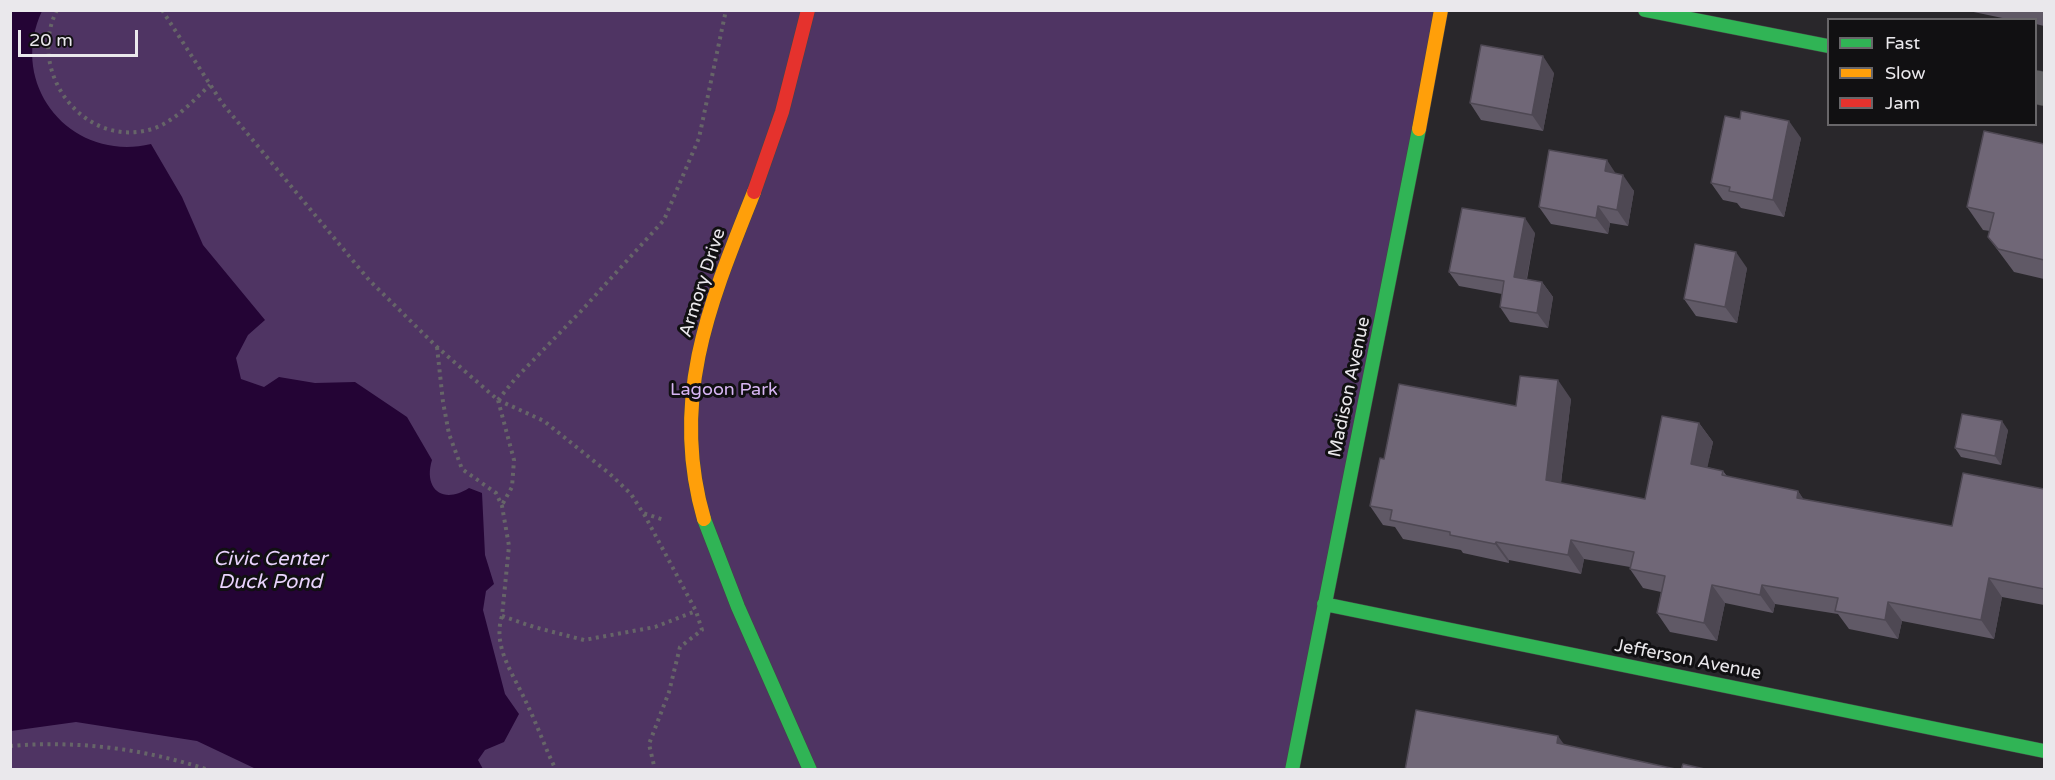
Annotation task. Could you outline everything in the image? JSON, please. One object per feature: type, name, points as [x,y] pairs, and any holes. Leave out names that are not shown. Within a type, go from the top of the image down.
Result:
[{"type":"street","name":"Armory Drive","points":[[808,10],[781,118],[750,205],[723,268],[706,323],[696,367],[690,422],[691,447],[698,493],[709,535],[810,770]]},
{"type":"street","name":"Madison Avenue","points":[[1292,770],[1414,163],[1441,10]]},
{"type":"street","points":[[1645,10],[1827,46]]},
{"type":"street","name":"Jefferson Avenue","points":[[1324,604],[2044,751]]},
{"type":"path","points":[[57,10],[48,34],[47,50],[50,66],[66,98],[90,121],[121,132],[139,132],[157,128],[186,107],[210,85]]},
{"type":"path","points":[[162,10],[222,103],[369,280],[437,347],[498,400],[544,421],[610,474],[630,494],[643,513],[696,611],[702,630],[680,647],[669,692],[649,744],[655,770]]},
{"type":"path","points":[[498,400],[664,220],[699,138],[726,10]]},
{"type":"path","points":[[437,347],[449,434],[462,469],[496,493],[502,506],[509,546],[502,616],[498,627],[500,641],[511,676],[525,699],[556,770]]},
{"type":"path","points":[[498,400],[514,460],[512,487],[502,506]]},
{"type":"path","points":[[643,513],[709,535]]},
{"type":"path","points":[[502,616],[584,640],[655,627],[696,611]]},
{"type":"path","points":[[10,746],[54,744],[118,748],[179,760],[209,770]]},
{"type":"green space","name":"Lagoon Park","points":[[10,11],[1438,11],[1286,769],[11,769]]},
{"type":"water","name":"Civic Center Duck Pond","points":[[10,11],[42,11],[33,39],[33,66],[40,91],[53,112],[72,130],[95,142],[122,147],[151,144],[182,197],[203,245],[265,320],[248,335],[236,358],[241,379],[264,387],[279,377],[315,383],[355,382],[407,417],[432,460],[430,479],[437,491],[451,495],[469,488],[482,493],[485,555],[494,584],[486,591],[483,610],[505,694],[519,714],[504,742],[485,750],[478,760],[483,769],[256,769],[197,741],[76,722],[11,731]]},
{"type":"building","points":[[1481,45],[1543,56],[1532,115],[1470,103]]},
{"type":"building","points":[[1741,111],[1789,121],[1773,200],[1729,191],[1730,187],[1711,183],[1725,116],[1740,119]]},
{"type":"building","points":[[1984,131],[2044,144],[2044,260],[1998,249],[1988,237],[1994,213],[1967,207]]},
{"type":"building","points":[[1549,150],[1607,160],[1605,171],[1623,175],[1617,210],[1598,206],[1596,218],[1539,207]]},
{"type":"building","points":[[1462,208],[1525,218],[1514,277],[1542,282],[1537,313],[1500,307],[1504,281],[1449,272]]},
{"type":"building","points":[[1695,244],[1736,252],[1725,307],[1684,299]]},
{"type":"building","points":[[1520,376],[1558,380],[1546,480],[1645,499],[1662,416],[1699,423],[1691,464],[1723,471],[1722,475],[1798,491],[1797,498],[1952,526],[1963,473],[2044,489],[2044,589],[1989,578],[1981,620],[1888,602],[1885,620],[1835,611],[1838,598],[1762,585],[1760,595],[1712,585],[1704,623],[1657,613],[1665,576],[1630,569],[1634,552],[1571,540],[1568,555],[1496,542],[1495,544],[1390,520],[1392,510],[1370,506],[1380,458],[1384,459],[1399,384],[1516,406]]},
{"type":"building","points":[[1962,414],[2002,421],[1995,456],[1955,448]]},
{"type":"building","points":[[1416,710],[1558,736],[1557,743],[1680,770],[1405,770]]},
{"type":"building","points":[[1683,764],[1709,770],[1681,770]]},
{"type":"traffic: fast","points":[[1645,10],[1827,46]]},
{"type":"traffic: fast","points":[[1292,770],[1419,129]]},
{"type":"traffic: fast","points":[[704,519],[738,607],[810,770]]},
{"type":"traffic: fast","points":[[1324,604],[2044,751]]},
{"type":"traffic: slow","points":[[1419,129],[1441,10]]},
{"type":"traffic: slow","points":[[704,519],[694,475],[691,433],[693,392],[699,352],[723,273],[754,192]]},
{"type":"traffic: jam","points":[[754,192],[782,112],[808,10]]}]
